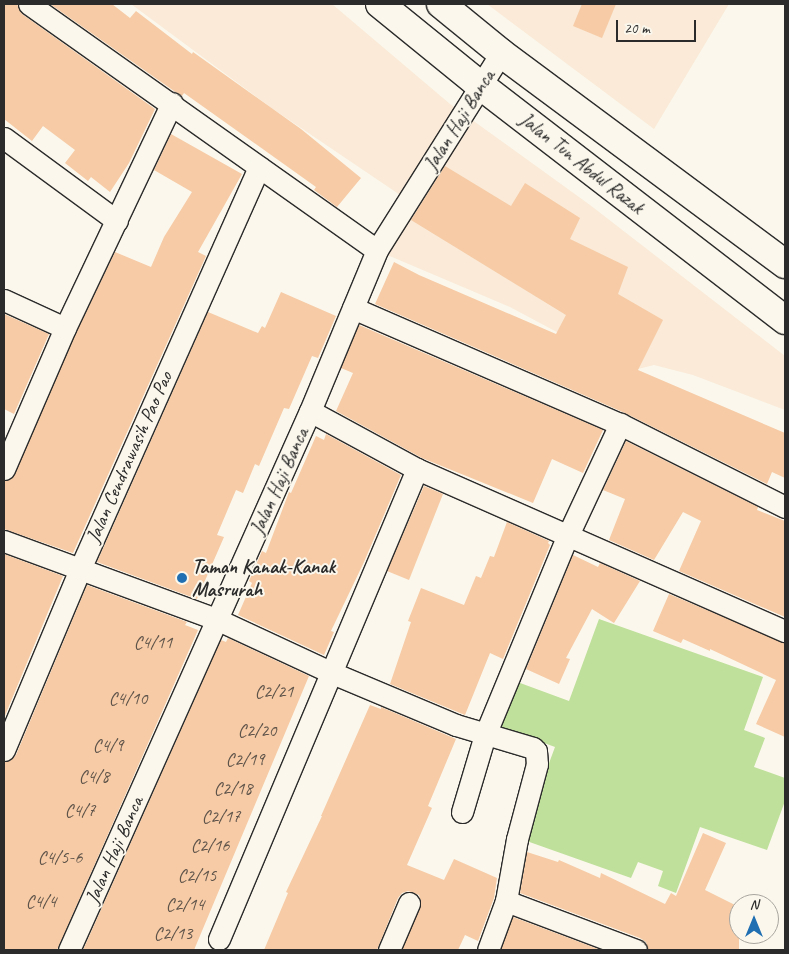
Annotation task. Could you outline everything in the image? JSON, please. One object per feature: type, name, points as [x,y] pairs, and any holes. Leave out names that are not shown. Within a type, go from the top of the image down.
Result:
[{"type":"main road","name":"Jalan Tun Abdul Razak","points":[[380,4],[481,86],[785,320]]},
{"type":"main road","name":"Jalan Tun Abdul Razak","points":[[440,4],[501,52],[785,264]]},
{"type":"street","points":[[29,4],[172,103],[377,250]]},
{"type":"street","name":"Jalan Haji Banca","points":[[70,950],[310,411],[377,250],[501,52]]},
{"type":"street","points":[[4,469],[12,426],[65,328],[172,103]]},
{"type":"street","points":[[4,138],[117,221]]},
{"type":"street","name":"Jalan Cendrawasih Pao Pao","points":[[4,750],[80,569],[259,167]]},
{"type":"street","points":[[4,300],[65,328]]},
{"type":"street","points":[[353,308],[620,424],[785,507]]},
{"type":"street","points":[[310,411],[417,469],[785,631]]},
{"type":"street","points":[[462,812],[485,736],[568,535],[620,424]]},
{"type":"street","points":[[219,939],[417,469]]},
{"type":"street","points":[[4,541],[216,619],[330,672],[456,725],[485,736],[529,745],[536,751],[536,764],[517,839],[506,901],[488,950]]},
{"type":"street","points":[[506,901],[636,950]]},
{"type":"street","points":[[389,950],[409,903]]},
{"type":"shaded area","points":[[131,4],[332,4],[450,104],[590,205],[785,356],[785,410],[693,375],[654,365],[630,371],[510,307],[385,254],[412,203],[273,109]]},
{"type":"shaded area","points":[[487,4],[729,4],[654,129]]},
{"type":"green space","points":[[599,619],[763,677],[744,730],[765,738],[754,767],[785,778],[785,801],[767,850],[700,827],[676,893],[658,886],[663,871],[638,862],[631,878],[521,839],[555,747],[496,725],[512,680],[569,701]]},
{"type":"building","points":[[4,4],[17,4],[22,14],[155,109],[129,163],[110,192],[91,177],[88,181],[65,163],[75,150],[43,126],[32,141],[4,119]]},
{"type":"building","points":[[50,4],[112,4],[130,18],[136,11],[192,54],[193,52],[301,129],[361,178],[337,207],[314,190],[316,187],[184,93],[182,96],[174,91]]},
{"type":"building","points":[[582,4],[616,4],[602,38],[573,26]]},
{"type":"building","points":[[171,134],[242,174],[198,252],[206,256],[73,553],[4,529],[4,481],[11,479],[15,474],[76,333],[115,252],[151,267],[164,237],[192,192],[154,170]]},
{"type":"building","points":[[445,166],[511,206],[525,183],[580,218],[570,239],[628,267],[618,294],[663,320],[638,370],[785,433],[785,478],[772,472],[767,484],[625,413],[375,304],[394,262],[419,275],[556,334],[566,315],[411,220]]},
{"type":"building","points":[[281,292],[336,316],[318,358],[312,356],[289,409],[284,408],[259,466],[255,464],[243,493],[236,490],[217,535],[224,537],[197,599],[97,562],[208,312],[258,333],[262,326],[265,328]]},
{"type":"building","points":[[4,314],[49,334],[14,414],[4,409]]},
{"type":"building","points":[[359,325],[603,430],[583,473],[552,459],[533,503],[422,458],[336,411],[353,373],[341,368]]},
{"type":"building","points":[[326,434],[401,475],[364,562],[331,631],[334,632],[324,655],[238,615],[252,583],[249,581],[262,551],[266,553],[289,492],[291,493],[316,436],[324,440]]},
{"type":"building","points":[[626,441],[758,507],[757,510],[785,521],[785,617],[679,571],[701,521],[683,512],[654,560],[609,540],[625,499],[603,490]]},
{"type":"building","points":[[424,486],[443,494],[409,580],[387,571]]},
{"type":"building","points":[[507,522],[549,541],[550,545],[503,659],[490,653],[465,715],[390,684],[411,622],[408,621],[421,588],[464,605],[476,576],[481,578],[490,556],[494,557]]},
{"type":"building","points":[[4,554],[63,576],[4,718]]},
{"type":"building","points":[[573,555],[598,567],[600,563],[640,581],[614,623],[592,609],[566,658],[570,659],[559,684],[526,669]]},
{"type":"building","points":[[87,585],[187,622],[185,625],[198,630],[57,950],[4,950],[4,762],[11,760],[16,755]]},
{"type":"building","points":[[669,594],[785,643],[785,737],[756,724],[776,680],[710,649],[710,651],[683,639],[681,643],[653,631]]},
{"type":"building","points":[[228,638],[309,676],[194,950],[83,950],[221,640],[226,642]]},
{"type":"building","points":[[370,705],[381,709],[381,707],[456,739],[428,806],[432,808],[407,865],[444,880],[454,859],[497,878],[494,898],[478,941],[465,935],[458,950],[402,950],[421,902],[419,895],[408,891],[402,893],[398,898],[377,950],[264,950],[288,893],[286,892],[322,816]]},
{"type":"building","points":[[703,833],[726,843],[705,890],[729,902],[729,944],[739,944],[739,950],[648,950],[646,942],[640,938],[520,893],[527,852],[558,862],[559,860],[600,878],[601,873],[665,904],[671,893],[676,896]]},
{"type":"building","points":[[513,917],[601,950],[501,950]]},
{"type":"place","name":"Taman Kanak-Kanak Masrurah","points":[[182,578]]}]
